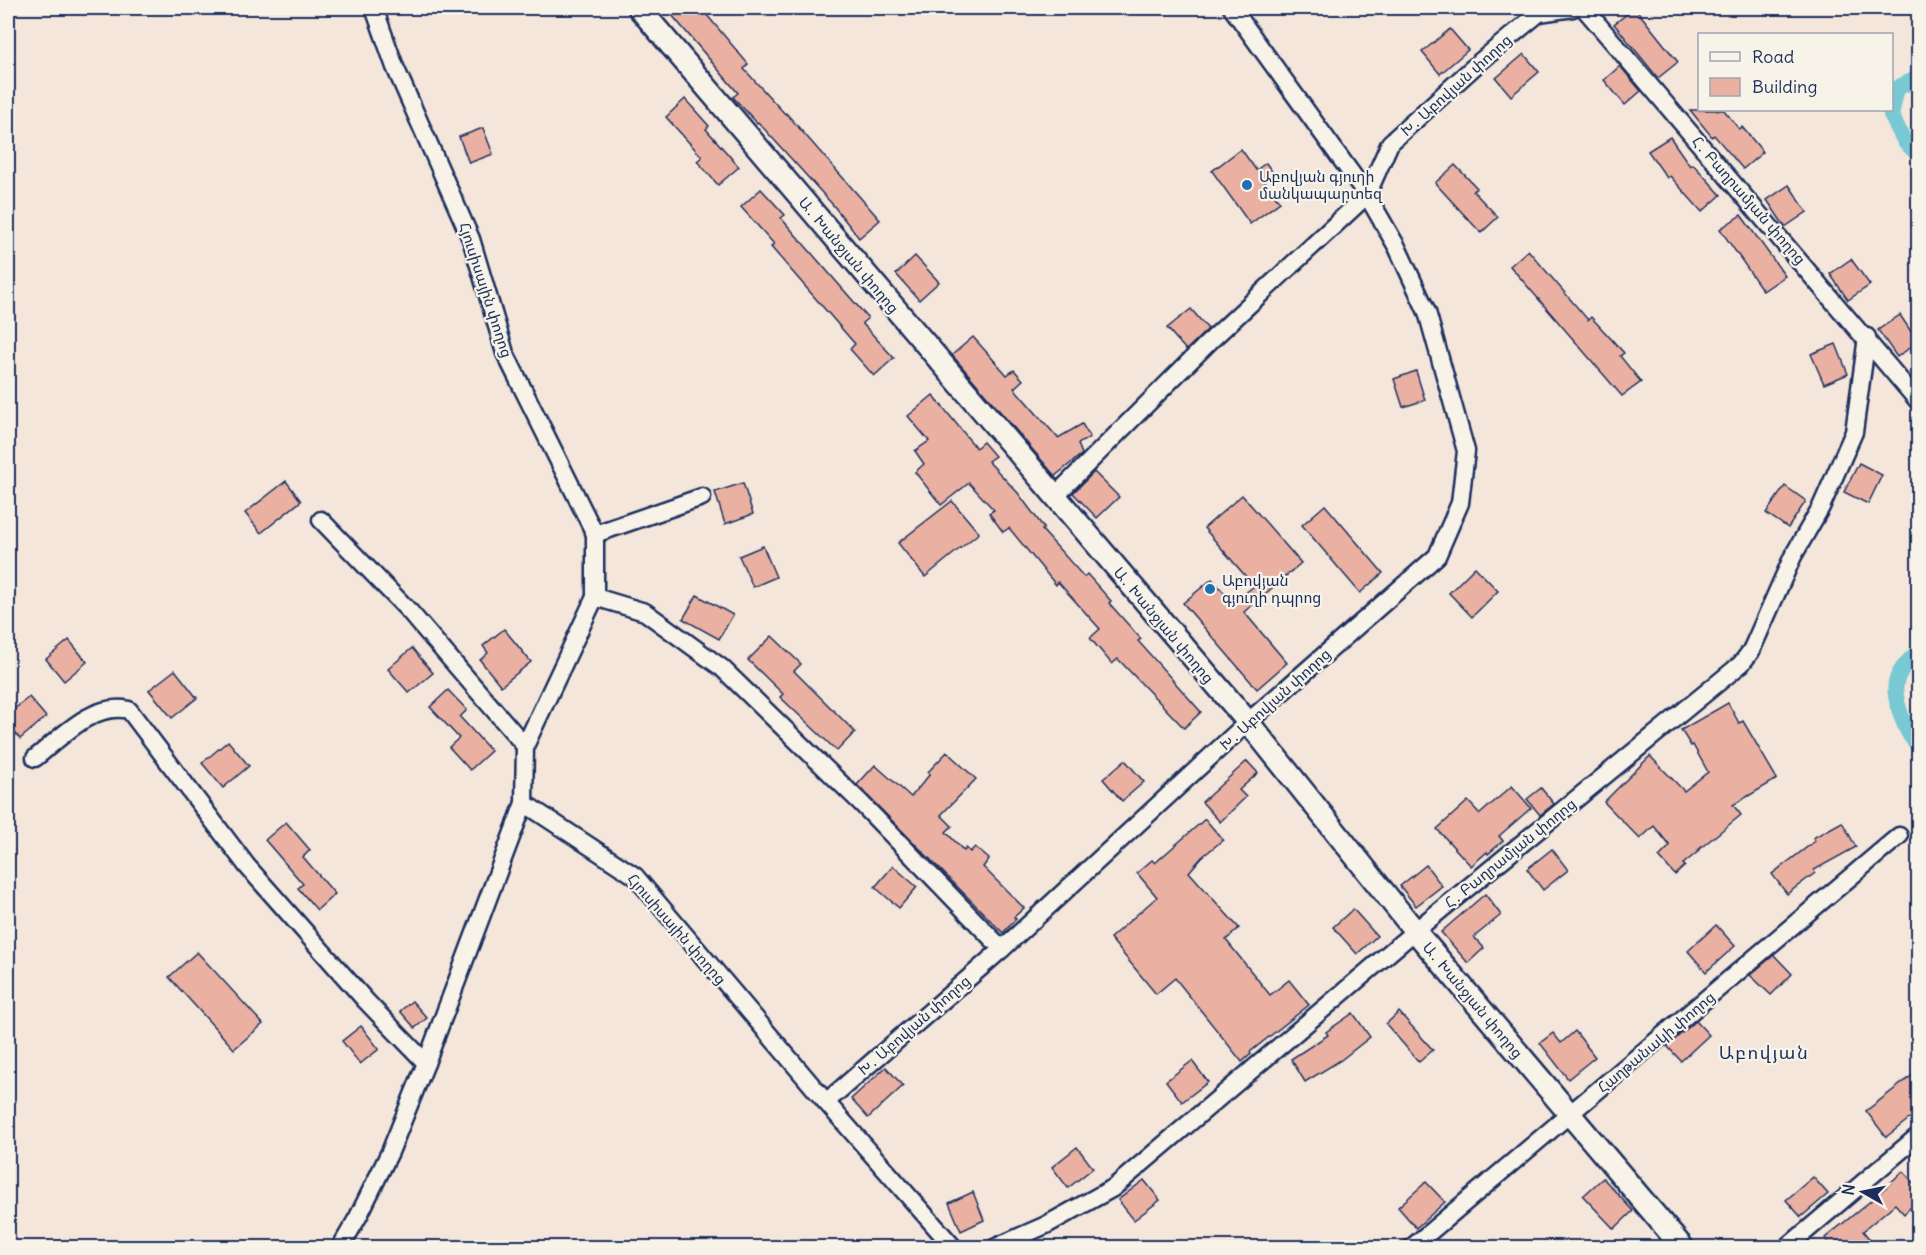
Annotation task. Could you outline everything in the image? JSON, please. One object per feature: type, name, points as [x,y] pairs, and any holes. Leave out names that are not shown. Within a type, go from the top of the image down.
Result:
[{"type":"street","name":"Հյուսիսային փողոց","points":[[374,8],[395,67],[471,239],[505,353],[595,534],[595,597],[525,746],[524,803],[635,876],[826,1102],[954,1248]]},
{"type":"street","name":"Ա․ Խանջյան փողոց","points":[[639,8],[1248,722],[1415,931],[1683,1248]]},
{"type":"street","name":"Խ․ Աբովյան փողոց","points":[[826,1102],[1002,949],[1248,722],[1437,556],[1460,503],[1466,451],[1427,312],[1397,247],[1367,195],[1232,8]]},
{"type":"street","name":"Խ․ Աբովյան փողոց","points":[[1055,496],[1209,342],[1367,195],[1390,143],[1476,65],[1539,13],[1573,8]]},
{"type":"street","name":"Հ․ Բաղրամյան փողոց","points":[[1584,8],[1918,400]]},
{"type":"street","name":"Հ․ Բաղրամյան փողոց","points":[[994,1248],[1046,1225],[1113,1188],[1415,931],[1740,664],[1751,651],[1793,556],[1821,507],[1854,432],[1867,338]]},
{"type":"street","points":[[595,534],[702,496]]},
{"type":"street","points":[[321,520],[410,612],[525,746]]},
{"type":"street","points":[[595,597],[645,612],[722,668],[861,803],[1002,949]]},
{"type":"street","points":[[35,758],[93,713],[116,707],[129,710],[247,866],[366,1001],[426,1063]]},
{"type":"street","points":[[340,1248],[390,1152],[524,803]]},
{"type":"street","name":"Հաղթանակի փողոց","points":[[1411,1248],[1899,836]]},
{"type":"street","points":[[1786,1248],[1918,1136]]},
{"type":"building","points":[[678,8],[701,8],[748,64],[744,69],[880,220],[859,238],[833,205],[733,97],[738,93],[671,14]]},
{"type":"building","points":[[1635,8],[1678,62],[1658,78],[1614,24]]},
{"type":"building","points":[[1450,29],[1468,50],[1440,74],[1422,52]]},
{"type":"building","points":[[1524,54],[1539,72],[1511,96],[1496,78]]},
{"type":"building","points":[[1620,66],[1641,91],[1625,105],[1604,80]]},
{"type":"building","points":[[685,99],[709,126],[706,129],[739,167],[718,185],[697,161],[702,157],[666,117]]},
{"type":"building","points":[[1690,110],[1725,111],[1739,129],[1742,127],[1763,152],[1743,169],[1714,135],[1712,137]]},
{"type":"building","points":[[483,128],[493,154],[469,163],[459,137]]},
{"type":"building","points":[[1670,137],[1690,166],[1693,164],[1721,195],[1702,212],[1670,176],[1667,178],[1648,151]]},
{"type":"building","points":[[1241,149],[1256,170],[1266,163],[1274,174],[1264,181],[1280,202],[1250,224],[1212,171]]},
{"type":"building","points":[[1455,165],[1477,188],[1473,191],[1498,217],[1481,233],[1435,183]]},
{"type":"building","points":[[1789,185],[1807,212],[1785,227],[1767,200]]},
{"type":"building","points":[[761,189],[785,215],[781,218],[868,318],[862,323],[894,358],[874,376],[850,349],[855,344],[771,247],[774,244],[741,207]]},
{"type":"building","points":[[1741,215],[1785,276],[1763,291],[1720,229]]},
{"type":"building","points":[[1528,250],[1588,320],[1591,317],[1624,353],[1620,356],[1641,382],[1622,396],[1510,266]]},
{"type":"building","points":[[915,256],[939,282],[919,300],[896,274]]},
{"type":"building","points":[[1851,259],[1870,285],[1848,300],[1830,274]]},
{"type":"building","points":[[1191,309],[1208,329],[1186,350],[1167,328]]},
{"type":"building","points":[[1900,315],[1918,342],[1897,357],[1878,330]]},
{"type":"building","points":[[973,337],[1007,375],[1014,370],[1023,380],[1014,388],[1058,438],[1082,424],[1090,437],[1078,444],[1082,454],[1055,476],[952,355]]},
{"type":"building","points":[[1836,344],[1848,374],[1824,384],[1811,354]]},
{"type":"building","points":[[1416,371],[1425,400],[1403,407],[1394,379]]},
{"type":"building","points":[[933,395],[976,448],[983,442],[995,456],[988,461],[1018,493],[1044,528],[1042,530],[1084,577],[1087,574],[1111,601],[1109,603],[1141,639],[1138,641],[1201,712],[1184,728],[1118,659],[1112,664],[1090,638],[1100,629],[1058,582],[1056,585],[1009,528],[1003,532],[989,513],[994,510],[969,483],[941,505],[915,472],[924,464],[915,451],[929,441],[908,416]]},
{"type":"building","points":[[1859,463],[1882,475],[1868,504],[1844,492]]},
{"type":"building","points":[[1094,472],[1119,497],[1097,518],[1073,493]]},
{"type":"building","points":[[286,481],[301,501],[261,533],[245,513]]},
{"type":"building","points":[[743,483],[753,514],[725,524],[715,492]]},
{"type":"building","points":[[1785,486],[1806,501],[1788,528],[1766,513]]},
{"type":"building","name":"Աբովյան գյուղի դպրոց","points":[[1242,495],[1301,563],[1244,612],[1287,663],[1257,689],[1183,603],[1212,579],[1233,603],[1254,586],[1204,528]]},
{"type":"building","points":[[952,501],[979,533],[925,577],[898,543]]},
{"type":"building","points":[[1325,505],[1383,573],[1360,593],[1302,525]]},
{"type":"building","points":[[763,546],[776,577],[753,587],[739,556]]},
{"type":"building","points":[[1475,567],[1498,591],[1472,617],[1449,593]]},
{"type":"building","points":[[697,595],[733,615],[719,639],[683,619]]},
{"type":"building","points":[[504,629],[531,662],[501,686],[480,660],[488,653],[483,646]]},
{"type":"building","points":[[772,636],[801,664],[794,671],[855,732],[837,751],[780,697],[783,694],[748,660]]},
{"type":"building","points":[[69,640],[87,662],[64,681],[46,659]]},
{"type":"building","points":[[412,648],[433,673],[409,693],[388,669]]},
{"type":"building","points":[[175,670],[197,698],[172,718],[149,690]]},
{"type":"building","points":[[448,690],[467,710],[460,717],[491,751],[470,770],[449,747],[459,738],[430,707]]},
{"type":"building","points":[[29,697],[46,717],[20,739],[8,724],[8,714]]},
{"type":"building","points":[[1728,703],[1739,723],[1743,721],[1777,779],[1733,805],[1741,815],[1698,850],[1675,875],[1659,857],[1670,846],[1654,826],[1640,839],[1604,802],[1650,756],[1684,791],[1708,772],[1693,745],[1691,746],[1681,730]]},
{"type":"building","points":[[228,741],[249,766],[223,788],[202,763]]},
{"type":"building","points":[[947,752],[976,779],[941,815],[952,826],[946,832],[964,851],[966,848],[970,852],[975,847],[989,859],[983,867],[1024,908],[1014,917],[1016,919],[1003,933],[857,785],[875,765],[911,797],[930,774],[928,772]]},
{"type":"building","points":[[1125,760],[1144,782],[1122,801],[1103,779]]},
{"type":"building","points":[[1247,761],[1258,773],[1239,790],[1246,797],[1220,822],[1202,802]]},
{"type":"building","points":[[1512,786],[1531,808],[1499,836],[1503,841],[1471,866],[1437,829],[1468,801],[1480,814]]},
{"type":"building","points":[[1541,788],[1554,804],[1540,815],[1527,799]]},
{"type":"building","points":[[1205,819],[1223,840],[1202,857],[1189,872],[1239,928],[1226,940],[1270,995],[1289,980],[1309,1005],[1250,1052],[1251,1054],[1242,1062],[1175,978],[1156,994],[1110,938],[1157,897],[1137,873],[1152,860],[1155,863]]},
{"type":"building","points":[[286,822],[310,850],[303,857],[335,894],[317,910],[298,888],[303,884],[265,840]]},
{"type":"building","points":[[1842,822],[1856,847],[1814,870],[1815,873],[1787,894],[1772,874],[1815,841],[1813,838]]},
{"type":"building","points":[[1552,849],[1568,870],[1543,890],[1527,869]]},
{"type":"building","points":[[1426,865],[1442,886],[1416,906],[1400,886]]},
{"type":"building","points":[[893,866],[917,887],[899,908],[875,887]]},
{"type":"building","points":[[1485,894],[1501,915],[1474,937],[1484,948],[1468,963],[1441,932]]},
{"type":"building","points":[[1353,909],[1377,936],[1357,954],[1333,927]]},
{"type":"building","points":[[1716,925],[1735,946],[1706,972],[1688,951]]},
{"type":"building","points":[[197,952],[263,1024],[234,1049],[169,977]]},
{"type":"building","points":[[1774,955],[1792,974],[1771,995],[1750,975]]},
{"type":"building","points":[[412,1001],[427,1018],[415,1028],[400,1011]]},
{"type":"building","points":[[1399,1012],[1433,1050],[1419,1062],[1386,1024]]},
{"type":"building","points":[[1353,1013],[1370,1037],[1341,1060],[1305,1082],[1291,1059],[1328,1035],[1326,1032]]},
{"type":"building","points":[[1696,1021],[1709,1035],[1681,1061],[1667,1046]]},
{"type":"building","points":[[361,1026],[379,1049],[360,1064],[342,1041]]},
{"type":"building","points":[[1575,1031],[1595,1057],[1568,1079],[1540,1043],[1553,1033],[1561,1043]]},
{"type":"building","points":[[1192,1061],[1208,1082],[1182,1102],[1166,1081]]},
{"type":"building","points":[[886,1067],[903,1086],[868,1118],[851,1099]]},
{"type":"building","points":[[1918,1071],[1918,1112],[1886,1137],[1866,1111]]},
{"type":"building","points":[[1077,1147],[1093,1168],[1068,1188],[1052,1167]]},
{"type":"building","points":[[1903,1171],[1918,1188],[1918,1200],[1904,1214],[1895,1204],[1863,1231],[1871,1241],[1863,1248],[1832,1248],[1825,1238]]},
{"type":"building","points":[[1813,1177],[1828,1194],[1801,1217],[1786,1200]]},
{"type":"building","points":[[1603,1178],[1633,1211],[1614,1229],[1583,1196]]},
{"type":"building","points":[[1144,1180],[1160,1200],[1134,1220],[1118,1200]]},
{"type":"building","points":[[1426,1182],[1445,1202],[1416,1228],[1398,1207]]},
{"type":"building","points":[[973,1192],[984,1220],[961,1231],[949,1203]]},
{"type":"waterway","points":[[1893,106],[1897,88],[1918,78]]},
{"type":"waterway","points":[[1892,111],[1891,115],[1905,142],[1918,154]]},
{"type":"waterway","points":[[1918,652],[1902,670],[1896,683],[1898,707],[1909,733],[1918,744]]},
{"type":"place","name":"Աբովյան գյուղի մանկապարտեզ","points":[[1247,185]]},
{"type":"place","name":"Աբովյան գյուղի դպրոց","points":[[1210,589]]},
{"type":"district","name":"Աբովյան","points":[[1764,1052]]}]
